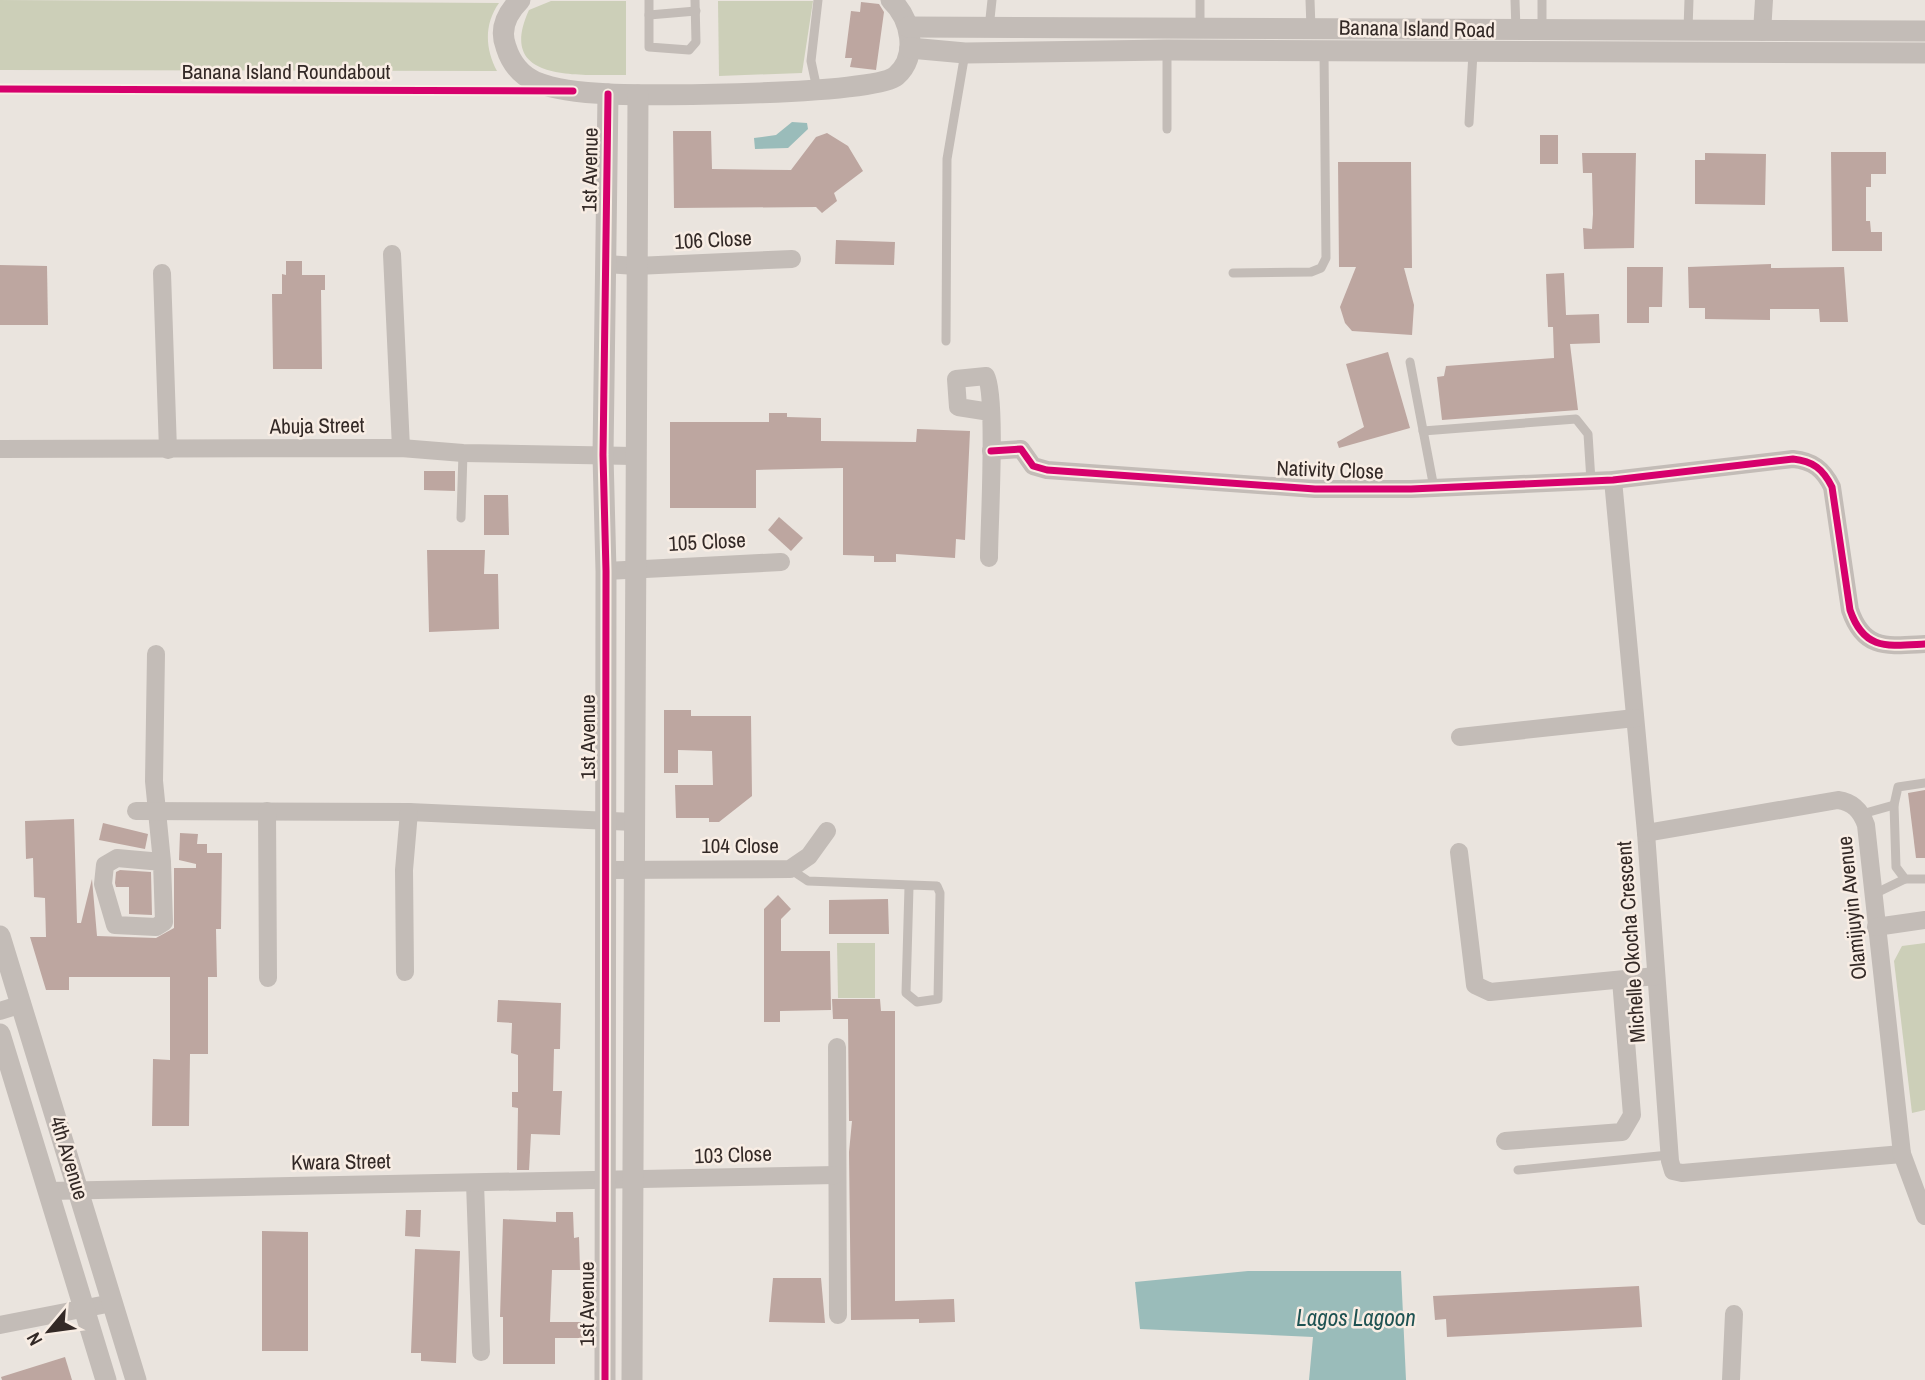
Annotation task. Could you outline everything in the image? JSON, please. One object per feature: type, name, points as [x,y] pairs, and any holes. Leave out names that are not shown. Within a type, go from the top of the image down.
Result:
[{"type":"street","points":[[520,0],[507,13],[503,40],[512,65],[535,82],[573,91],[608,94],[818,90],[881,83],[895,77],[904,66],[909,38],[891,0]]},
{"type":"street","points":[[1762,32],[1764,0]]},
{"type":"street","name":"Banana Island Road","points":[[909,38],[989,30],[1925,30]]},
{"type":"street","name":"Banana Island Road","points":[[909,38],[965,54],[1167,50],[1925,53]]},
{"type":"street","name":"1st Avenue","points":[[605,1380],[607,870],[603,455],[608,94]]},
{"type":"street","points":[[632,1380],[636,869],[634,456],[638,94]]},
{"type":"street","points":[[392,254],[401,448]]},
{"type":"street","name":"106 Close","points":[[606,264],[636,266],[792,259]]},
{"type":"street","points":[[162,273],[168,450]]},
{"type":"street","points":[[989,558],[990,412]]},
{"type":"street","name":"Abuja Street","points":[[0,449],[401,448],[463,453],[634,456]]},
{"type":"street","name":"Nativity Close","points":[[991,451],[1021,449],[1033,466],[1047,470],[1315,489],[1434,488],[1613,480],[1793,459],[1810,461],[1825,474],[1832,488],[1850,610],[1856,629],[1870,641],[1888,646],[1925,644]]},
{"type":"street","name":"Michelle Okocha Crescent","points":[[1613,480],[1646,833],[1669,1155]]},
{"type":"street","name":"105 Close","points":[[606,571],[781,562]]},
{"type":"street","points":[[156,654],[156,811],[162,862],[164,922],[156,927],[115,925],[103,884],[105,865],[117,858],[162,862]]},
{"type":"street","points":[[1460,737],[1635,718]]},
{"type":"street","name":"Olamijuyin Avenue","points":[[1646,833],[1838,800],[1849,802],[1862,814],[1866,825],[1902,1154],[1925,1216]]},
{"type":"street","points":[[136,811],[409,812],[634,822]]},
{"type":"street","points":[[267,811],[268,978]]},
{"type":"street","points":[[405,972],[404,870],[409,812]]},
{"type":"street","name":"104 Close","points":[[607,870],[790,869],[809,856],[827,831]]},
{"type":"street","points":[[1459,852],[1475,985],[1479,989],[1490,992],[1657,976]]},
{"type":"street","points":[[1876,927],[1925,920]]},
{"type":"street","name":"4th Avenue","points":[[0,936],[136,1380]]},
{"type":"street","points":[[1505,1141],[1622,1132],[1629,1125],[1632,1115],[1621,980]]},
{"type":"street","points":[[0,1011],[22,1004]]},
{"type":"street","name":"4th Avenue","points":[[0,1034],[106,1380]]},
{"type":"street","points":[[836,1047],[838,1315]]},
{"type":"street","points":[[1669,1155],[1673,1171],[1682,1173],[1902,1154]]},
{"type":"street","name":"103 Close","points":[[633,1180],[835,1175]]},
{"type":"street","name":"Kwara Street","points":[[49,1191],[78,1188],[633,1180]]},
{"type":"street","points":[[475,1183],[481,1352]]},
{"type":"street","points":[[0,1325],[112,1303]]},
{"type":"street","points":[[1731,1380],[1734,1314]]},
{"type":"lane","points":[[649,0],[649,47],[689,50],[696,42],[695,0]]},
{"type":"lane","points":[[817,0],[811,61],[818,90]]},
{"type":"lane","points":[[989,30],[992,0]]},
{"type":"lane","points":[[1200,0],[1200,29]]},
{"type":"lane","points":[[1310,0],[1311,28]]},
{"type":"lane","points":[[1515,0],[1516,30]]},
{"type":"lane","points":[[1542,0],[1542,30]]},
{"type":"lane","points":[[1688,31],[1689,0]]},
{"type":"lane","points":[[649,15],[696,11]]},
{"type":"lane","points":[[1167,50],[1167,129]]},
{"type":"lane","points":[[1233,274],[1311,272],[1321,268],[1326,258],[1324,50]]},
{"type":"lane","points":[[1469,123],[1473,51]]},
{"type":"lane","points":[[946,341],[947,159],[965,54]]},
{"type":"lane","points":[[1410,362],[1434,488]]},
{"type":"lane","points":[[1423,431],[1576,419],[1588,433],[1591,481]]},
{"type":"lane","points":[[461,518],[463,453]]},
{"type":"lane","points":[[1905,879],[1896,867],[1894,805],[1898,787],[1925,783]]},
{"type":"lane","points":[[1862,814],[1894,805]]},
{"type":"lane","points":[[790,869],[808,881],[937,886],[940,893],[938,999],[917,1002],[906,993],[909,887]]},
{"type":"lane","points":[[1872,895],[1905,879],[1925,879]]},
{"type":"lane","points":[[1518,1170],[1669,1155]]},
{"type":"green space","points":[[0,0],[499,3],[491,19],[488,37],[490,54],[497,71],[0,70]]},
{"type":"green space","points":[[551,1],[626,1],[626,75],[566,74],[533,63],[523,51],[522,34],[529,10]]},
{"type":"green space","points":[[718,1],[813,1],[802,73],[719,76]]},
{"type":"green space","points":[[837,943],[875,943],[875,998],[838,998]]},
{"type":"green space","points":[[1925,943],[1925,1110],[1912,1113],[1894,961],[1902,946]]},
{"type":"water","points":[[792,122],[807,123],[808,129],[788,148],[755,149],[754,138],[776,135]]},
{"type":"water","name":"Lagos Lagoon","points":[[1248,1271],[1401,1271],[1406,1380],[1309,1380],[1313,1337],[1140,1329],[1135,1282]]},
{"type":"building","points":[[861,2],[879,4],[884,12],[876,70],[850,67],[852,58],[845,58],[851,11],[860,12]]},
{"type":"building","points":[[673,131],[711,131],[712,169],[791,170],[816,137],[827,133],[848,146],[863,171],[834,193],[837,201],[822,213],[816,207],[674,208]]},
{"type":"building","points":[[1540,135],[1558,135],[1558,164],[1540,164]]},
{"type":"building","points":[[1831,152],[1886,152],[1886,174],[1871,174],[1871,187],[1866,187],[1866,221],[1870,221],[1871,232],[1882,232],[1882,251],[1832,251]]},
{"type":"building","points":[[1582,153],[1636,153],[1634,248],[1584,249],[1583,228],[1592,229],[1593,214],[1592,173],[1583,173]]},
{"type":"building","points":[[1705,153],[1766,154],[1765,205],[1695,204],[1695,160],[1705,160]]},
{"type":"building","points":[[1338,162],[1411,162],[1412,268],[1404,268],[1414,305],[1412,335],[1352,331],[1345,323],[1340,307],[1356,267],[1339,267]]},
{"type":"building","points":[[836,240],[895,242],[894,265],[835,264]]},
{"type":"building","points":[[286,261],[302,261],[302,275],[325,275],[325,290],[321,290],[322,369],[273,369],[272,294],[282,294],[282,274],[286,275]]},
{"type":"building","points":[[1771,264],[1771,268],[1844,267],[1848,322],[1820,322],[1819,309],[1770,309],[1770,320],[1705,319],[1705,308],[1689,308],[1688,267]]},
{"type":"building","points":[[0,265],[47,266],[48,325],[0,325]]},
{"type":"building","points":[[1627,267],[1663,267],[1662,307],[1649,307],[1649,323],[1627,323]]},
{"type":"building","points":[[1564,273],[1566,315],[1599,314],[1600,343],[1570,344],[1578,410],[1442,420],[1437,377],[1444,376],[1446,366],[1554,358],[1553,327],[1548,327],[1546,274]]},
{"type":"building","points":[[1388,352],[1410,428],[1339,448],[1337,442],[1364,427],[1346,364]]},
{"type":"building","points":[[769,413],[787,413],[787,417],[821,418],[821,441],[916,442],[917,429],[970,431],[965,540],[956,539],[955,558],[896,554],[896,562],[874,562],[874,556],[843,555],[843,468],[756,470],[756,508],[670,508],[670,422],[769,422]]},
{"type":"building","points":[[424,471],[455,471],[455,491],[424,490]]},
{"type":"building","points":[[484,495],[508,495],[509,535],[484,535]]},
{"type":"building","points":[[779,517],[803,538],[791,551],[768,530]]},
{"type":"building","points":[[427,550],[485,550],[484,574],[498,574],[499,629],[429,632]]},
{"type":"building","points":[[664,710],[691,710],[691,716],[751,716],[752,796],[719,822],[709,822],[709,818],[676,818],[675,785],[713,785],[712,751],[678,750],[678,773],[664,773]]},
{"type":"building","points":[[1925,790],[1925,858],[1916,858],[1908,793]]},
{"type":"building","points":[[74,819],[77,923],[81,923],[92,879],[97,936],[156,938],[174,928],[174,868],[196,868],[196,864],[179,860],[180,833],[198,834],[197,844],[207,844],[207,853],[222,853],[221,929],[216,929],[217,977],[208,977],[208,1054],[190,1054],[189,1126],[152,1126],[153,1059],[170,1060],[170,977],[69,977],[69,990],[46,990],[30,937],[46,937],[45,898],[34,897],[33,858],[26,859],[25,821]]},
{"type":"building","points":[[103,823],[148,834],[145,849],[99,840]]},
{"type":"building","points":[[116,872],[151,872],[152,915],[129,914],[129,887],[116,887],[115,883]]},
{"type":"building","points":[[778,895],[791,909],[781,919],[781,951],[830,951],[831,1010],[780,1011],[780,1022],[764,1022],[764,909]]},
{"type":"building","points":[[888,899],[889,934],[829,934],[829,900]]},
{"type":"building","points":[[832,999],[880,999],[881,1011],[895,1011],[895,1301],[954,1299],[955,1322],[919,1323],[919,1319],[851,1320],[849,1152],[852,1121],[849,1121],[848,1019],[833,1019]]},
{"type":"building","points":[[498,1000],[561,1003],[560,1049],[554,1049],[553,1091],[562,1091],[560,1135],[531,1134],[529,1170],[517,1170],[518,1108],[512,1107],[512,1092],[518,1092],[518,1055],[511,1053],[512,1023],[497,1022]]},
{"type":"building","points":[[406,1210],[421,1210],[420,1237],[405,1236]]},
{"type":"building","points":[[556,1212],[573,1212],[574,1238],[579,1237],[580,1270],[552,1270],[550,1322],[583,1322],[583,1338],[555,1338],[555,1364],[503,1364],[503,1317],[500,1317],[503,1219],[556,1222]]},
{"type":"building","points":[[262,1231],[308,1232],[308,1351],[262,1351]]},
{"type":"building","points":[[415,1249],[460,1251],[456,1363],[421,1361],[421,1353],[411,1353]]},
{"type":"building","points":[[773,1278],[821,1278],[825,1323],[769,1322]]},
{"type":"building","points":[[1639,1286],[1642,1327],[1447,1337],[1446,1319],[1435,1320],[1433,1296]]},
{"type":"building","points":[[65,1357],[72,1380],[2,1380],[1,1377]]},
{"type":"cycle path","name":"Banana Island Roundabout","points":[[0,89],[573,91]]},
{"type":"cycle path","points":[[605,1380],[606,571],[603,455],[608,94]]},
{"type":"cycle path","points":[[991,451],[1021,449],[1033,466],[1047,470],[1315,489],[1411,489],[1613,480],[1800,460],[1817,467],[1832,487],[1850,610],[1862,633],[1870,639],[1889,645],[1925,644]]}]
